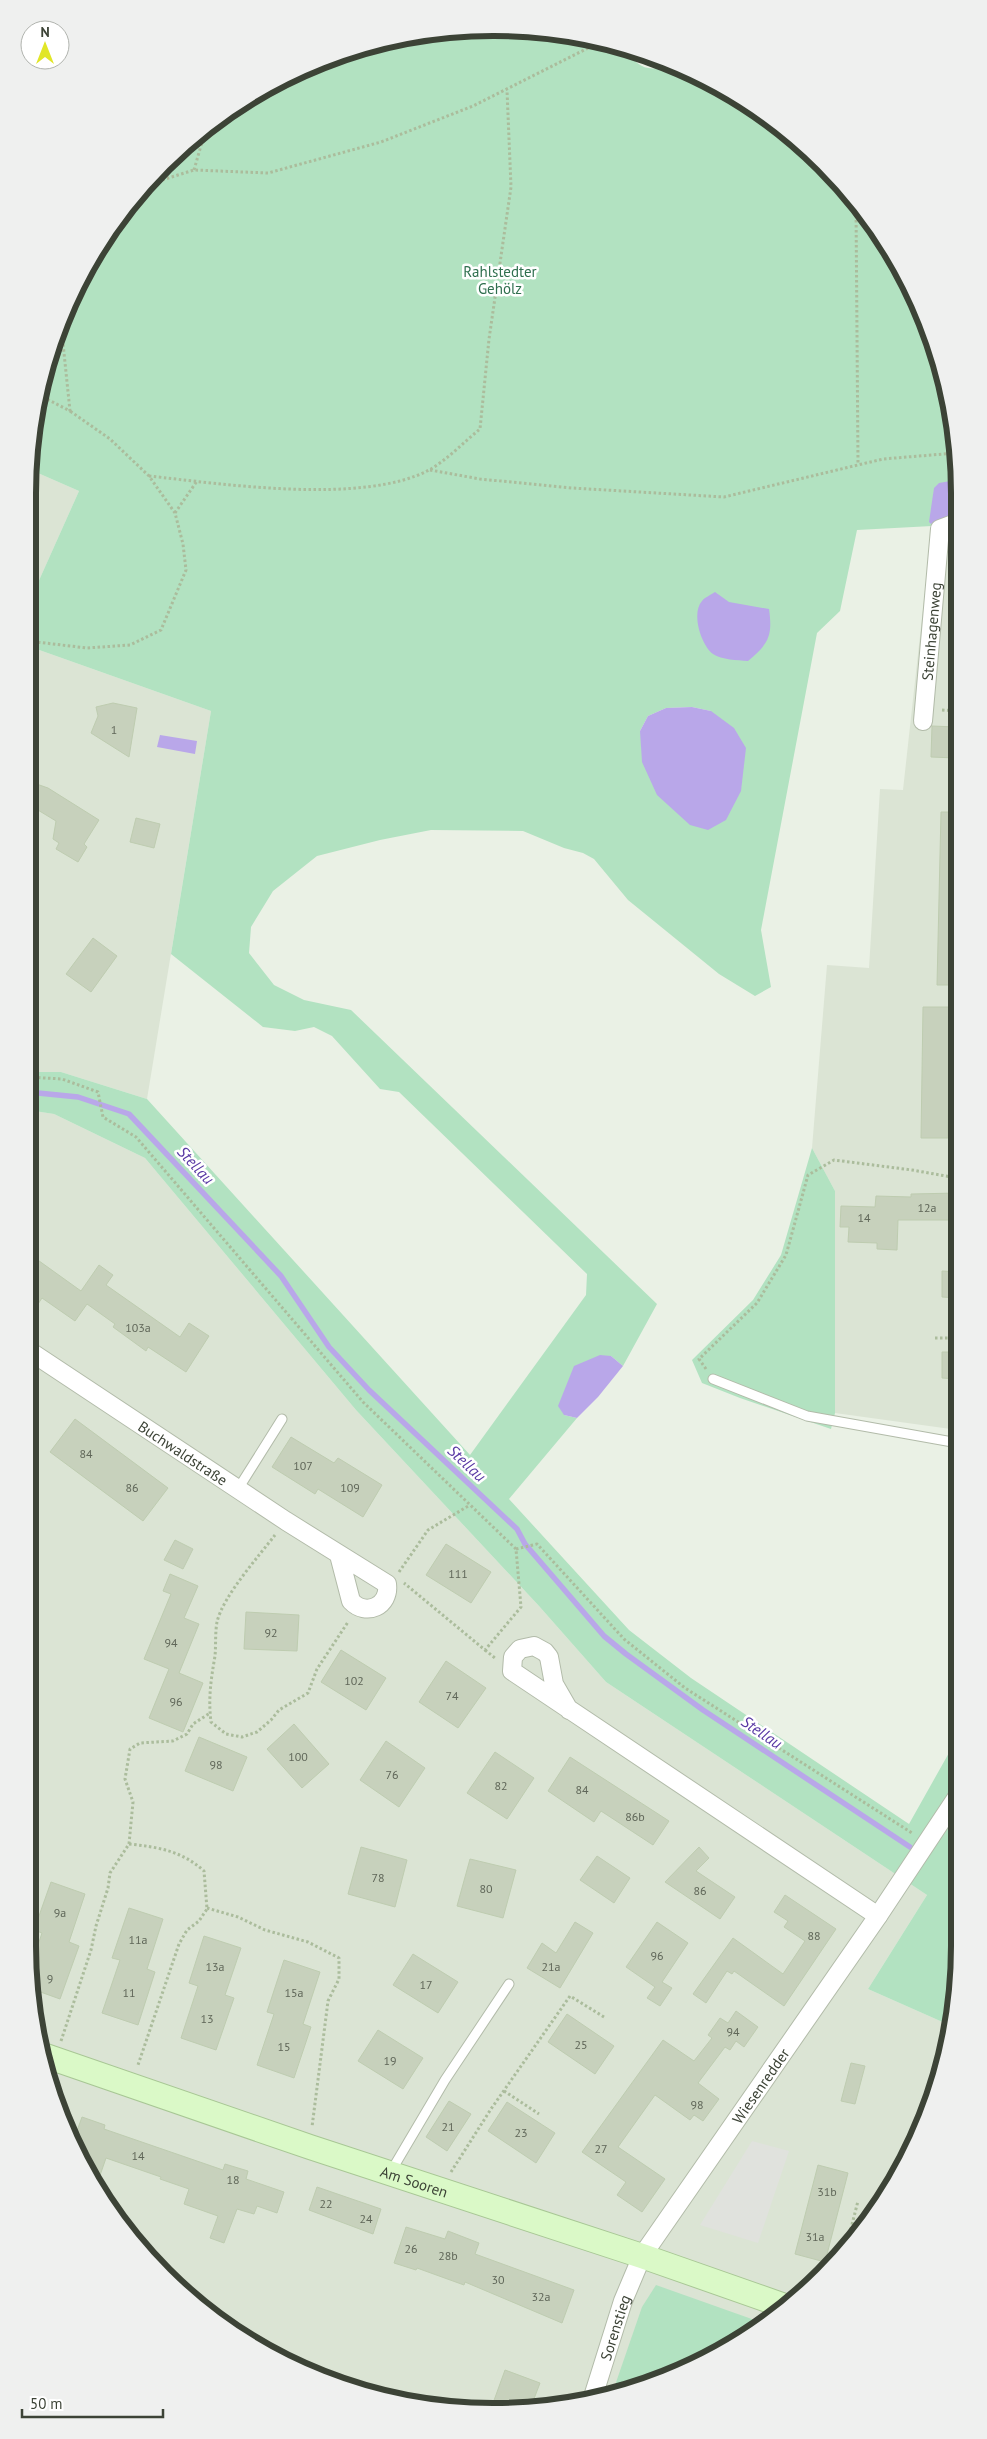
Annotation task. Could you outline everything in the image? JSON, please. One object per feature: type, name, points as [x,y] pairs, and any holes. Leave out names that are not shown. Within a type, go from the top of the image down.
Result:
[{"type":"street","name":"Steinhagenweg","points":[[923,721],[940,529],[951,525]]},
{"type":"street","name":"Buchwaldstraße","points":[[36,1355],[339,1555]]},
{"type":"street","points":[[569,1710],[878,1916]]},
{"type":"street","name":"Wiesenredder","points":[[642,2256],[878,1916],[951,1806]]},
{"type":"street","name":"Am Sooren","points":[[51,2058],[310,2147],[642,2256],[778,2303]]},
{"type":"street","name":"Sorenstieg","points":[[595,2391],[623,2301],[642,2256]]},
{"type":"lane","points":[[713,1379],[807,1416],[951,1442]]},
{"type":"lane","points":[[238,1489],[282,1419]]},
{"type":"lane","points":[[390,2173],[446,2080],[509,1984]]},
{"type":"path","points":[[160,181],[194,170],[268,174],[381,142],[507,90],[591,47]]},
{"type":"path","points":[[149,476],[315,489],[391,482],[429,470],[480,429],[489,339],[511,187],[507,90]]},
{"type":"path","points":[[194,170],[202,142]]},
{"type":"path","points":[[856,215],[858,464]]},
{"type":"path","points":[[63,342],[70,410]]},
{"type":"path","points":[[36,642],[87,648],[130,645],[161,630],[186,570],[183,544],[175,513],[149,476],[110,439],[70,410],[46,398]]},
{"type":"path","points":[[429,470],[480,479],[572,488],[724,497],[882,459],[949,454]]},
{"type":"path","points":[[175,513],[197,481]]},
{"type":"path","points":[[36,1078],[62,1079],[98,1092],[103,1117],[136,1137],[363,1402],[516,1549],[521,1607],[486,1650],[396,1577],[428,1530],[470,1505]]},
{"type":"path","points":[[713,1379],[699,1359],[757,1303],[786,1255],[808,1175],[834,1160],[951,1177]]},
{"type":"path","points":[[935,1338],[951,1338]]},
{"type":"path","points":[[286,1521],[238,1582],[217,1620],[215,1654],[210,1680],[211,1722],[226,1734],[242,1737],[257,1732],[272,1720],[279,1710],[308,1693],[318,1668],[348,1623]]},
{"type":"path","points":[[516,1549],[537,1544],[624,1639],[685,1688],[927,1842]]},
{"type":"path","points":[[50,2057],[91,1950],[96,1926],[108,1888],[110,1873],[129,1844],[132,1802],[125,1779],[130,1749],[140,1743],[173,1741],[187,1734],[193,1724],[210,1713]]},
{"type":"path","points":[[129,1844],[158,1847],[190,1858],[204,1871],[207,1908],[199,1921],[187,1930],[179,1944],[131,2085]]},
{"type":"path","points":[[207,1908],[238,1917],[264,1930],[308,1942],[339,1958],[339,1979],[328,2001],[310,2147]]},
{"type":"path","points":[[440,2190],[504,2091],[570,1996],[604,2017]]},
{"type":"path","points":[[504,2091],[539,2114]]},
{"type":"path","points":[[850,2231],[858,2201]]},
{"type":"shaded area","points":[[37,473],[79,491],[36,587]]},
{"type":"shaded area","points":[[951,481],[951,514],[931,524],[929,522],[934,488],[939,483]]},
{"type":"shaded area","points":[[951,518],[951,1429],[835,1413],[835,1191],[812,1148],[827,965],[869,968],[880,789],[903,790],[932,527]]},
{"type":"shaded area","points":[[715,592],[729,602],[769,609],[770,627],[767,639],[760,650],[748,661],[730,659],[713,654],[701,636],[697,621],[699,606],[706,597]]},
{"type":"shaded area","points":[[36,649],[211,711],[147,1099],[61,1072],[36,1072]]},
{"type":"shaded area","points":[[692,707],[711,711],[734,728],[746,748],[741,791],[726,820],[708,830],[690,825],[657,795],[642,762],[640,731],[648,716],[666,708]]},
{"type":"shaded area","points":[[160,735],[197,741],[195,754],[157,747]]},
{"type":"shaded area","points":[[36,1111],[54,1114],[145,1158],[356,1410],[539,1606],[606,1682],[927,1895],[868,1989],[944,2023],[935,2064],[916,2120],[904,2148],[874,2200],[817,2269],[748,2326],[696,2356],[668,2368],[612,2387],[583,2394],[523,2402],[464,2402],[404,2394],[347,2378],[291,2356],[239,2326],[170,2269],[113,2200],[83,2148],[71,2120],[52,2064],[40,2005],[36,1946]]},
{"type":"shaded area","points":[[600,1355],[611,1356],[623,1366],[598,1397],[577,1418],[564,1415],[558,1406],[574,1366]]},
{"type":"shaded area","points":[[752,2141],[789,2151],[758,2243],[700,2225]]},
{"type":"green space","name":"Rahlstedter Gehölz","points":[[464,37],[523,37],[583,45],[612,52],[633,59],[643,67],[658,67],[696,83],[748,113],[817,170],[874,239],[904,291],[926,347],[942,404],[950,464],[951,516],[932,526],[857,530],[840,611],[817,633],[761,930],[771,987],[755,996],[719,974],[628,900],[594,859],[583,853],[564,848],[523,831],[431,830],[380,840],[317,856],[273,891],[251,927],[249,953],[274,985],[304,1000],[351,1010],[657,1304],[623,1366],[611,1356],[564,1415],[577,1418],[509,1499],[629,1630],[691,1678],[909,1824],[951,1749],[951,1946],[950,1975],[944,2023],[868,1989],[927,1895],[606,1682],[539,1606],[356,1410],[145,1158],[54,1114],[36,1111],[36,1072],[61,1072],[147,1099],[470,1455],[586,1295],[587,1274],[399,1092],[380,1089],[332,1036],[314,1027],[295,1031],[263,1027],[171,954],[211,711],[36,649],[36,587],[79,491],[37,473],[40,434],[52,375],[71,319],[83,291],[113,239],[170,170],[239,113],[291,83],[319,71],[375,52],[434,40]],"holes":[[[692,707],[711,711],[640,731],[648,716],[666,708]]]},
{"type":"green space","points":[[812,1148],[835,1191],[835,1413],[831,1429],[702,1383],[692,1360],[753,1300],[781,1255]]},
{"type":"green space","points":[[656,2285],[756,2320],[696,2356],[668,2368],[615,2386],[642,2307]]},
{"type":"building","points":[[113,703],[137,708],[129,757],[91,733],[98,716],[96,707]]},
{"type":"building","points":[[932,726],[951,727],[951,758],[931,757]]},
{"type":"building","points":[[36,784],[48,788],[99,820],[84,844],[87,847],[78,862],[56,849],[59,843],[53,839],[56,821],[36,809]]},
{"type":"building","points":[[941,812],[951,812],[951,985],[937,985]]},
{"type":"building","points":[[136,818],[160,824],[154,848],[130,842]]},
{"type":"building","points":[[93,938],[117,956],[91,992],[66,974]]},
{"type":"building","points":[[923,1007],[950,1007],[948,1138],[921,1138]]},
{"type":"building","points":[[951,1193],[951,1220],[898,1220],[897,1250],[877,1249],[877,1243],[848,1242],[849,1227],[840,1227],[841,1206],[875,1207],[876,1196],[911,1197],[911,1194]]},
{"type":"building","points":[[36,1259],[81,1291],[99,1265],[113,1275],[106,1285],[180,1337],[189,1323],[209,1336],[186,1372],[148,1347],[146,1351],[113,1327],[115,1324],[87,1304],[75,1321],[42,1298],[38,1304],[36,1302]]},
{"type":"building","points":[[942,1271],[951,1272],[951,1298],[942,1297]]},
{"type":"building","points":[[942,1352],[951,1352],[951,1379],[942,1378]]},
{"type":"building","points":[[75,1419],[168,1488],[143,1521],[50,1452]]},
{"type":"building","points":[[291,1437],[334,1463],[338,1458],[382,1485],[363,1517],[318,1489],[315,1494],[272,1467]]},
{"type":"building","points":[[175,1540],[193,1549],[183,1569],[164,1560]]},
{"type":"building","points":[[446,1544],[491,1572],[471,1603],[426,1575]]},
{"type":"building","points":[[170,1574],[198,1586],[184,1618],[199,1624],[179,1673],[203,1683],[183,1732],[149,1718],[169,1669],[144,1659],[171,1594],[163,1591]]},
{"type":"building","points":[[246,1612],[299,1615],[297,1651],[244,1649]]},
{"type":"building","points":[[341,1650],[386,1678],[366,1710],[321,1682]]},
{"type":"building","points":[[446,1661],[486,1688],[458,1728],[419,1702]]},
{"type":"building","points":[[294,1724],[329,1764],[302,1788],[267,1749]]},
{"type":"building","points":[[199,1737],[247,1757],[233,1791],[185,1771]]},
{"type":"building","points":[[386,1741],[425,1768],[399,1807],[360,1780]]},
{"type":"building","points":[[495,1752],[534,1778],[507,1819],[467,1793]]},
{"type":"building","points":[[570,1757],[669,1821],[653,1845],[601,1811],[594,1822],[548,1791]]},
{"type":"building","points":[[361,1847],[407,1860],[395,1907],[348,1894]]},
{"type":"building","points":[[699,1847],[709,1858],[696,1871],[735,1897],[720,1919],[665,1882]]},
{"type":"building","points":[[597,1856],[630,1878],[614,1903],[580,1880]]},
{"type":"building","points":[[470,1859],[516,1870],[503,1918],[457,1906]]},
{"type":"building","points":[[51,1882],[85,1894],[69,1942],[79,1946],[60,1999],[39,1991],[36,1951],[42,1933],[36,1931],[36,1924]]},
{"type":"building","points":[[785,1895],[836,1929],[784,2006],[734,1971],[732,1974],[727,1971],[706,2003],[693,1994],[733,1938],[783,1974],[805,1941],[784,1927],[788,1921],[774,1912]]},
{"type":"building","points":[[129,1908],[163,1919],[147,1969],[155,1972],[138,2025],[102,2013],[120,1960],[112,1958]]},
{"type":"building","points":[[575,1922],[593,1933],[560,1988],[527,1968],[542,1943],[556,1953]]},
{"type":"building","points":[[657,1922],[688,1943],[662,1982],[672,1988],[660,2006],[647,1998],[655,1987],[626,1967]]},
{"type":"building","points":[[204,1936],[241,1948],[225,1995],[234,1998],[216,2050],[181,2038],[198,1986],[189,1983]]},
{"type":"building","points":[[413,1954],[458,1982],[438,2013],[393,1985]]},
{"type":"building","points":[[284,1960],[320,1972],[303,2024],[311,2027],[294,2078],[257,2065],[274,2014],[267,2012]]},
{"type":"building","points":[[736,2011],[758,2027],[744,2047],[736,2041],[730,2050],[725,2047],[698,2083],[719,2099],[703,2121],[694,2115],[690,2120],[655,2095],[618,2147],[665,2179],[642,2212],[617,2195],[626,2182],[582,2152],[663,2040],[694,2061],[712,2038],[708,2035],[720,2018],[728,2023]]},
{"type":"building","points":[[567,2014],[614,2046],[595,2074],[548,2042]]},
{"type":"building","points":[[378,2030],[423,2058],[403,2089],[358,2061]]},
{"type":"building","points":[[851,2063],[865,2066],[855,2104],[841,2101]]},
{"type":"building","points":[[449,2101],[471,2114],[447,2151],[426,2137]]},
{"type":"building","points":[[507,2102],[555,2133],[536,2163],[488,2131]]},
{"type":"building","points":[[82,2117],[105,2125],[104,2129],[223,2170],[225,2164],[248,2171],[246,2179],[284,2192],[277,2213],[257,2206],[254,2214],[237,2209],[224,2243],[210,2238],[218,2216],[184,2204],[189,2189],[106,2158],[100,2177],[76,2133]]},
{"type":"building","points":[[818,2165],[848,2173],[826,2259],[824,2262],[795,2254]]},
{"type":"building","points":[[317,2187],[381,2209],[373,2234],[309,2210]]},
{"type":"building","points":[[406,2227],[445,2239],[448,2231],[479,2243],[475,2254],[574,2290],[562,2323],[465,2282],[464,2285],[417,2268],[416,2270],[394,2263]]},
{"type":"building","points":[[505,2370],[540,2383],[533,2401],[493,2403]]},
{"type":"waterway","name":"Stellau","points":[[36,1093],[78,1097],[129,1114],[281,1276],[329,1347],[369,1390],[517,1529],[525,1544],[604,1636],[703,1710],[910,1847]]}]
